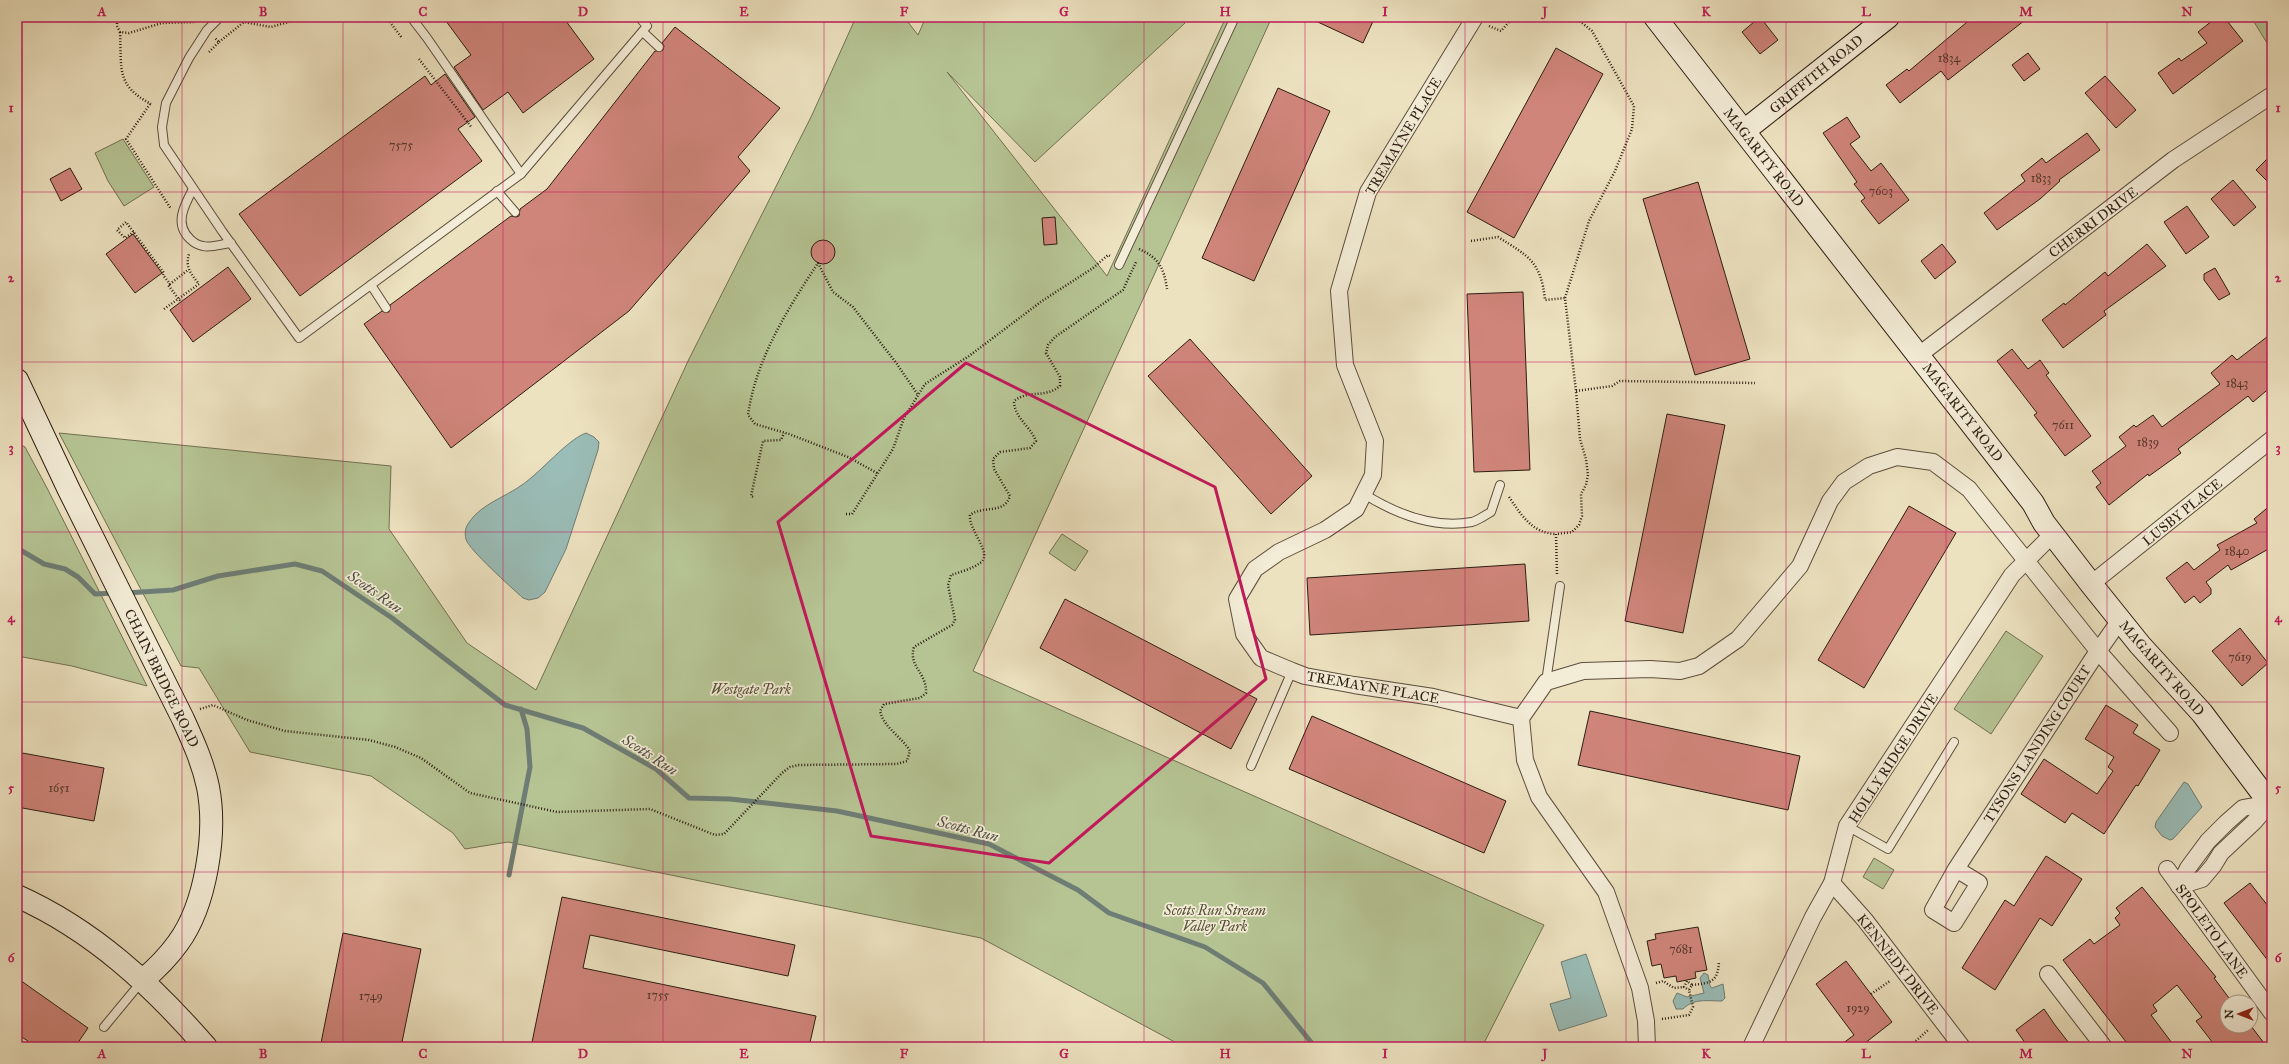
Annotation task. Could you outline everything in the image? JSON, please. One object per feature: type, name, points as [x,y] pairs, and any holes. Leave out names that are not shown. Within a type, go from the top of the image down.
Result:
[{"type":"street","name":"MAGARITY ROAD","points":[[1655,17],[2034,503],[2053,534],[2091,584],[2120,620],[2202,713],[2271,804]]},
{"type":"street","name":"GRIFFITH ROAD","points":[[1744,131],[1888,17]]},
{"type":"street","name":"TREMAYNE PLACE","points":[[1475,18],[1368,192],[1339,290],[1345,365],[1375,441],[1373,475],[1356,509],[1325,530],[1279,552],[1255,569],[1237,599],[1244,634],[1261,658],[1292,671],[1326,680],[1433,697],[1521,718]]},
{"type":"street","name":"CHERRI DRIVE","points":[[1919,355],[2173,160],[2272,95]]},
{"type":"street","name":"CHAIN BRIDGE ROAD","points":[[19,387],[69,490],[162,673],[202,765],[208,788],[211,832],[204,879],[198,904],[188,926],[164,961],[143,980]]},
{"type":"street","name":"LUSBY PLACE","points":[[2091,584],[2272,439]]},
{"type":"street","points":[[1647,1047],[1646,1021],[1640,988],[1606,892],[1539,797],[1525,760],[1521,718],[1546,682],[1583,671],[1650,669],[1680,671],[1699,666],[1738,639],[1800,566],[1830,501],[1844,482],[1869,466],[1897,457],[1933,462],[1970,489],[2024,561],[2098,651],[2170,732]]},
{"type":"street","name":"HOLLY RIDGE DRIVE","points":[[1751,1047],[1813,917],[1832,884],[1848,826],[2012,575],[2024,561],[2053,534]]},
{"type":"street","name":"TYSONS LANDING COURT","points":[[1956,869],[2098,651],[2120,620]]},
{"type":"street","points":[[2179,886],[2188,868],[2208,841],[2226,823],[2243,808],[2271,804]]},
{"type":"street","name":"SPOLETO LANE","points":[[2167,869],[2272,1013]]},
{"type":"street","name":"KENNEDY DRIVE","points":[[1832,884],[1865,920],[1962,1047]]},
{"type":"street","points":[[17,896],[41,907],[81,930],[143,980],[206,1047]]},
{"type":"street","points":[[2048,974],[2104,1047]]},
{"type":"lane","points":[[410,17],[427,38],[521,174]]},
{"type":"lane","points":[[218,18],[190,58],[165,107],[162,127],[164,145],[193,189],[299,338],[521,174],[647,26],[639,17]]},
{"type":"lane","points":[[1119,264],[1235,17]]},
{"type":"lane","points":[[642,32],[659,47]]},
{"type":"lane","points":[[193,189],[182,210],[181,226],[185,234],[194,244],[204,247],[231,243]]},
{"type":"lane","points":[[498,191],[515,212]]},
{"type":"lane","points":[[371,285],[386,308]]},
{"type":"lane","points":[[1364,494],[1388,509],[1413,518],[1445,524],[1473,521],[1491,512],[1500,485]]},
{"type":"lane","points":[[1546,682],[1560,586]]},
{"type":"lane","points":[[1251,766],[1292,671]]},
{"type":"lane","points":[[1848,826],[1888,849],[1954,742]]},
{"type":"lane","points":[[104,1027],[143,980]]},
{"type":"path","points":[[219,42],[244,22],[271,27],[306,17]]},
{"type":"path","points":[[386,17],[402,38]]},
{"type":"path","points":[[1475,18],[1501,31],[1509,22],[1520,17]]},
{"type":"path","points":[[1500,485],[1524,519],[1535,529],[1545,533],[1556,534],[1572,532],[1579,525],[1582,516],[1581,494],[1586,485],[1588,475],[1586,459],[1580,439],[1576,391],[1564,298],[1589,221],[1615,171],[1632,129],[1634,106],[1592,30],[1581,22],[1563,17]]},
{"type":"path","points":[[120,32],[123,80],[131,92],[150,104],[165,107]]},
{"type":"path","points":[[419,59],[473,129]]},
{"type":"path","points":[[150,104],[126,139],[174,213]]},
{"type":"path","points":[[134,232],[125,239],[117,230],[126,222],[134,232],[170,284],[168,285],[181,302]]},
{"type":"path","points":[[1471,241],[1498,237],[1528,257],[1543,280],[1545,300],[1564,298]]},
{"type":"path","points":[[1128,244],[1149,254],[1164,270],[1167,289]]},
{"type":"path","points":[[164,309],[199,284],[188,270],[187,262],[191,250]]},
{"type":"path","points":[[194,712],[206,706],[213,705],[247,720],[285,731],[369,740],[395,746],[421,758],[444,776],[470,793],[558,812],[584,813],[637,808],[650,809],[715,835],[724,834],[733,826],[782,773],[790,767],[799,765],[897,764],[907,761],[910,751],[904,740],[882,721],[880,711],[884,704],[920,698],[926,693],[927,683],[915,665],[912,654],[914,647],[952,625],[955,620],[948,585],[948,579],[951,575],[980,564],[984,560],[985,553],[969,523],[970,515],[976,511],[1001,508],[1008,503],[1010,496],[994,469],[993,459],[1000,452],[1030,448],[1036,441],[1032,430],[1014,410],[1014,401],[1022,395],[1047,394],[1060,386],[1060,377],[1046,353],[1048,345],[1055,337],[1123,290],[1142,250]]},
{"type":"path","points":[[846,514],[852,514],[893,449],[904,418],[925,384],[969,356],[1042,301],[1093,268],[1108,255],[1119,264],[1132,271]]},
{"type":"path","points":[[877,473],[848,457],[784,433],[755,424],[748,415],[758,372],[772,340],[789,306],[818,264],[833,292],[853,307],[897,364],[918,395]]},
{"type":"path","points":[[170,284],[188,270]]},
{"type":"path","points":[[1576,391],[1612,386],[1620,381],[1755,383]]},
{"type":"path","points":[[753,497],[751,496],[763,442],[781,440],[784,433]]},
{"type":"path","points":[[1556,534],[1557,573],[1560,586]]},
{"type":"path","points":[[1684,987],[1687,981],[1692,985],[1712,981],[1719,972],[1719,961]]},
{"type":"path","points":[[1871,994],[1904,971]]},
{"type":"path","points":[[1640,988],[1663,982],[1674,988],[1684,987],[1690,991]]},
{"type":"path","points":[[1646,1021],[1685,1017],[1692,1012],[1693,1007],[1690,991],[1692,985]]},
{"type":"path","points":[[1909,1047],[1940,1019]]},
{"type":"highlighted area","points":[[966,363],[1215,487],[1266,679],[1049,863],[871,836],[778,522]]},
{"type":"green space","points":[[856,17],[904,17],[918,35],[926,17],[1179,17],[1185,23],[1035,162],[947,72],[1107,276],[1226,17],[1272,17],[973,671],[1544,925],[1482,1047],[1184,1047],[981,938],[508,842],[465,849],[453,833],[371,776],[250,752],[199,668],[181,666],[59,433],[391,466],[389,529],[467,643],[536,690],[689,359],[812,115]]},
{"type":"green space","points":[[2251,17],[2272,17],[2272,51]]},
{"type":"green space","points":[[123,139],[154,187],[124,206],[108,181],[95,153]]},
{"type":"green space","points":[[17,443],[25,447],[47,488],[147,686],[72,666],[17,656]]},
{"type":"green space","points":[[1062,534],[1088,551],[1075,571],[1049,553]]},
{"type":"green space","points":[[2006,631],[2043,656],[1991,734],[1954,709]]},
{"type":"green space","points":[[1874,858],[1894,870],[1883,889],[1863,877]]},
{"type":"water","points":[[586,433],[594,437],[599,442],[598,450],[566,549],[545,592],[538,598],[529,600],[523,598],[474,551],[465,536],[466,527],[481,510],[522,485],[571,442]]},
{"type":"water","points":[[2184,782],[2188,784],[2202,807],[2173,839],[2170,840],[2162,836],[2155,827],[2156,822]]},
{"type":"water","points":[[1586,954],[1607,1016],[1559,1031],[1550,1004],[1571,998],[1561,962]]},
{"type":"water","points":[[1704,973],[1708,975],[1710,986],[1712,988],[1723,984],[1725,998],[1722,1001],[1696,1002],[1687,1005],[1683,1009],[1676,1009],[1673,1001],[1677,993],[1687,997],[1704,993],[1700,978]]},
{"type":"building","points":[[443,17],[563,17],[594,59],[523,113],[508,92],[483,110],[454,67],[471,55]]},
{"type":"building","points":[[1307,17],[1375,17],[1363,43]]},
{"type":"building","points":[[1760,17],[1778,40],[1760,54],[1742,32]]},
{"type":"building","points":[[1973,17],[2029,17],[1948,80],[1941,71],[1900,103],[1886,85],[1907,69],[1909,71]]},
{"type":"building","points":[[2217,17],[2224,17],[2243,41],[2173,94],[2158,73],[2179,58],[2181,61],[2207,43],[2198,32]]},
{"type":"building","points":[[675,27],[780,108],[738,157],[750,171],[629,311],[451,448],[364,324],[382,311],[389,312],[390,305],[511,216],[519,216],[520,209],[547,189],[655,51],[663,50],[664,46],[662,43]]},
{"type":"building","points":[[1556,48],[1603,74],[1514,238],[1467,212]]},
{"type":"building","points":[[2028,53],[2040,69],[2024,81],[2012,65]]},
{"type":"building","points":[[445,74],[475,117],[458,129],[482,161],[300,296],[239,214],[425,76],[431,85]]},
{"type":"building","points":[[2105,76],[2136,110],[2116,128],[2085,93]]},
{"type":"building","points":[[1278,88],[1330,111],[1254,281],[1202,258]]},
{"type":"building","points":[[1847,117],[1860,137],[1850,144],[1871,171],[1881,163],[1909,200],[1879,224],[1861,201],[1865,198],[1854,184],[1857,182],[1823,133]]},
{"type":"building","points":[[2087,133],[2100,150],[2059,180],[2060,181],[2040,199],[1997,230],[1984,213],[2025,181],[2021,175],[2042,158],[2046,163]]},
{"type":"building","points":[[2272,154],[2272,186],[2256,170]]},
{"type":"building","points":[[70,168],[82,189],[61,201],[50,179]]},
{"type":"building","points":[[2233,180],[2256,207],[2234,226],[2211,199]]},
{"type":"building","points":[[1698,182],[1750,359],[1695,375],[1643,199]]},
{"type":"building","points":[[2187,206],[2209,237],[2186,254],[2164,222]]},
{"type":"building","points":[[1055,217],[1057,244],[1044,245],[1042,218]]},
{"type":"building","points":[[133,234],[162,273],[135,293],[106,254]]},
{"type":"building","points":[[823,240],[831,244],[835,252],[831,260],[823,264],[815,260],[811,252],[815,244]]},
{"type":"building","points":[[1942,244],[1956,262],[1935,279],[1921,261]]},
{"type":"building","points":[[2147,244],[2166,266],[2104,311],[2106,315],[2063,348],[2042,320],[2064,303],[2065,305],[2105,272],[2108,276]]},
{"type":"building","points":[[228,267],[251,299],[193,342],[170,310]]},
{"type":"building","points":[[2215,268],[2230,294],[2219,300],[2204,280],[2204,274]]},
{"type":"building","points":[[1523,292],[1530,470],[1474,472],[1467,294]]},
{"type":"building","points":[[2272,333],[2272,386],[2253,402],[2248,396],[2178,449],[2181,453],[2149,476],[2148,474],[2109,505],[2096,487],[2101,483],[2092,471],[2126,446],[2119,437],[2134,425],[2136,427],[2153,415],[2162,427],[2220,384],[2211,373],[2232,355],[2237,360]]},
{"type":"building","points":[[1190,339],[1312,476],[1271,514],[1148,376]]},
{"type":"building","points":[[2012,349],[2028,369],[2040,360],[2049,373],[2046,375],[2091,436],[2065,456],[2034,415],[2037,413],[1997,361]]},
{"type":"building","points":[[1667,414],[1725,425],[1683,633],[1625,621]]},
{"type":"building","points":[[2272,504],[2272,547],[2231,570],[2228,565],[2206,582],[2211,589],[2211,594],[2200,603],[2194,596],[2185,603],[2166,578],[2187,562],[2194,570],[2220,550],[2217,545],[2257,523],[2254,519]]},
{"type":"building","points":[[1909,506],[1956,533],[1864,688],[1818,660]]},
{"type":"building","points":[[1525,564],[1529,621],[1310,635],[1307,578]]},
{"type":"building","points":[[1065,599],[1257,699],[1231,749],[1040,648]]},
{"type":"building","points":[[2240,628],[2268,663],[2242,686],[2212,651]]},
{"type":"building","points":[[2106,705],[2138,725],[2133,733],[2160,750],[2138,786],[2136,785],[2104,834],[2072,813],[2065,823],[2021,794],[2044,759],[2097,794],[2113,771],[2108,767],[2114,757],[2085,739]]},
{"type":"building","points":[[1590,711],[1800,756],[1788,810],[1578,765]]},
{"type":"building","points":[[1312,716],[1506,801],[1484,853],[1289,769]]},
{"type":"building","points":[[17,752],[104,768],[94,821],[17,807]]},
{"type":"building","points":[[2046,856],[2082,879],[2052,926],[2040,918],[1995,990],[1962,968],[2005,900],[2014,906]]},
{"type":"building","points":[[2250,883],[2272,911],[2272,966],[2224,903]]},
{"type":"building","points":[[2142,887],[2216,977],[2214,978],[2226,994],[2219,994],[2219,1034],[2257,1034],[2267,1047],[2216,1047],[2196,1021],[2202,1017],[2177,985],[2153,1005],[2157,1011],[2151,1015],[2175,1047],[2130,1047],[2063,960],[2090,939],[2094,944],[2120,925],[2115,918],[2120,913],[2116,908]]},
{"type":"building","points":[[562,897],[795,945],[788,976],[590,935],[583,968],[816,1016],[809,1047],[531,1047]]},
{"type":"building","points":[[1698,927],[1707,970],[1695,972],[1696,978],[1677,982],[1676,976],[1664,978],[1661,964],[1652,966],[1647,941],[1656,939],[1655,934]]},
{"type":"building","points":[[343,933],[421,949],[401,1047],[342,1047],[321,1043]]},
{"type":"building","points":[[1846,961],[1892,1022],[1860,1047],[1838,1047],[1854,1035],[1816,984]]},
{"type":"building","points":[[17,978],[88,1028],[75,1047],[24,1047],[28,1041],[17,1034]]},
{"type":"building","points":[[2044,1009],[2072,1047],[2028,1047],[2016,1030]]},
{"type":"waterway","name":"Scotts Run","points":[[17,548],[44,564],[65,569],[78,577],[95,594],[114,593]]},
{"type":"waterway","name":"Scotts Run","points":[[126,593],[173,590],[218,576],[295,564],[322,571],[392,618],[505,705],[583,728],[656,769],[689,798],[730,799],[837,811],[989,844],[1078,890],[1109,913],[1205,947],[1263,983],[1315,1047]]},
{"type":"waterway","points":[[509,875],[530,767],[527,729],[521,709]]},
{"type":"park label","name":"Westgate Park","points":[[751,689]]},
{"type":"park label","name":"Scotts Run Stream Valley Park","points":[[1215,918]]}]
